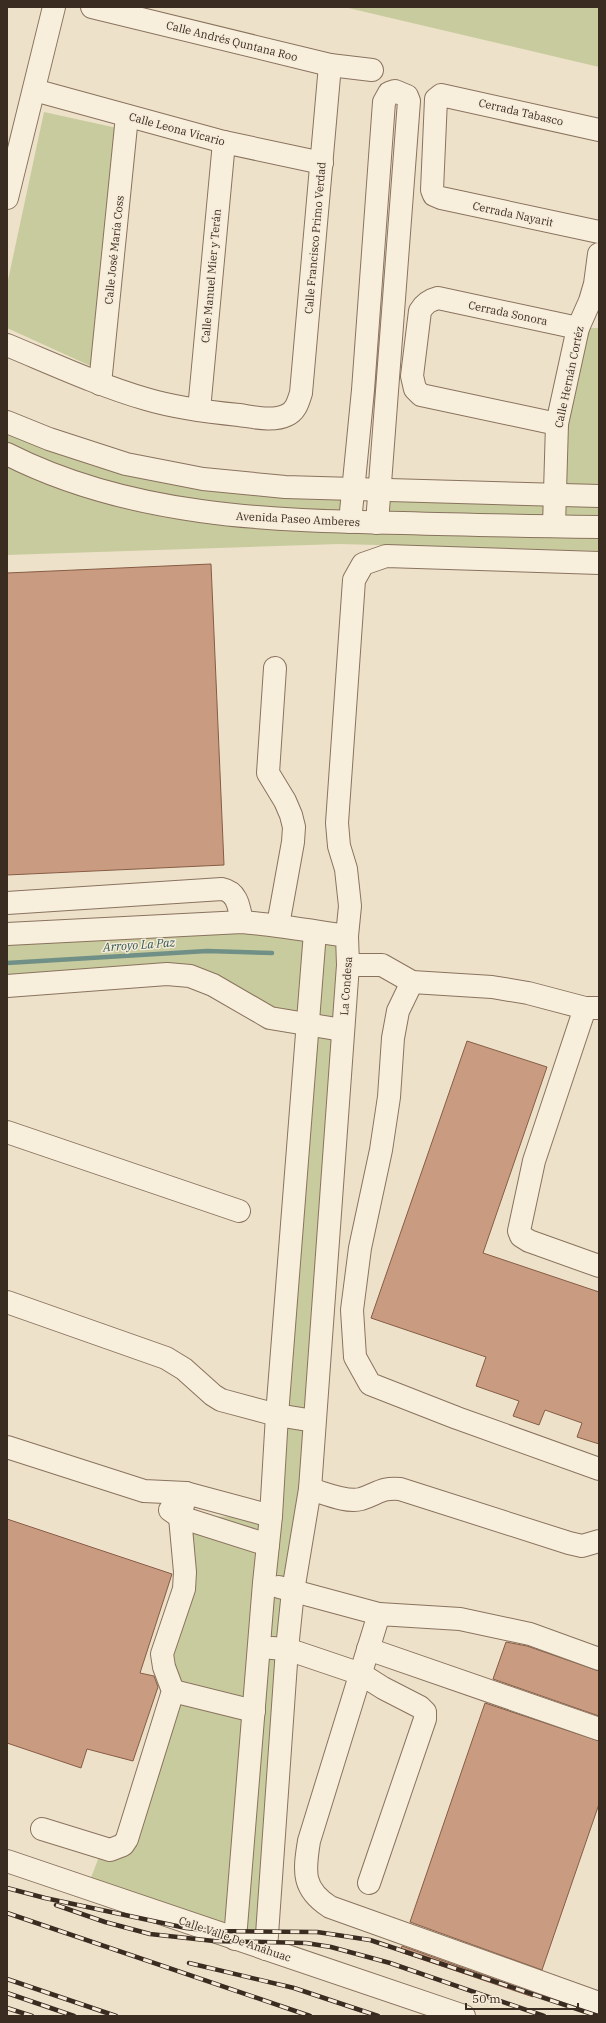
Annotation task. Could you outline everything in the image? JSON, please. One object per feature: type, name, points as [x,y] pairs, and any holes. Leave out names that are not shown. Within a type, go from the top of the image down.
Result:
[{"type":"street","points":[[8,191],[54,7]]},
{"type":"street","name":"Calle Andrés Quntana Roo","points":[[92,7],[330,65],[372,70]]},
{"type":"street","name":"Calle Francisco Primo Verdad","points":[[199,410],[278,418],[288,415],[294,410],[301,393],[330,65]]},
{"type":"street","name":"Calle Leona Vicario","points":[[34,90],[224,142],[322,163]]},
{"type":"street","points":[[350,522],[352,489],[363,390],[384,102],[389,93],[394,91],[407,96],[409,102],[377,523]]},
{"type":"street","name":"Cerrada Tabasco","points":[[432,190],[436,98],[444,95],[599,130]]},
{"type":"street","name":"Calle José María Coss","points":[[100,384],[127,116]]},
{"type":"street","name":"Calle Manuel Mier y Terán","points":[[199,410],[224,142]]},
{"type":"street","name":"Cerrada Nayarit","points":[[432,190],[434,195],[441,198],[599,232]]},
{"type":"street","name":"Calle Hernán Cortéz","points":[[554,526],[556,495],[556,424],[578,328],[590,301],[595,284],[599,254]]},
{"type":"street","name":"Cerrada Sonora","points":[[556,424],[422,395],[415,389],[412,376],[420,310],[423,305],[438,298],[578,328]]},
{"type":"street","points":[[7,345],[100,384],[148,399],[199,410]]},
{"type":"street","points":[[7,422],[49,439],[126,464],[203,479],[285,487],[599,496]]},
{"type":"street","name":"Avenida Paseo Amberes","points":[[7,454],[27,464],[87,487],[154,504],[248,517],[377,523],[599,527]]},
{"type":"street","name":"La Condesa","points":[[7,986],[167,974],[190,976],[213,985],[270,1018],[308,1026],[342,1030],[348,965],[347,936],[350,906],[346,868],[339,846],[337,823],[354,580],[363,564],[386,556],[599,563]]},
{"type":"street","points":[[275,668],[268,773],[285,801],[294,827],[293,842],[278,925]]},
{"type":"street","points":[[7,903],[222,889],[228,890],[237,899],[242,922]]},
{"type":"street","points":[[7,934],[242,922],[278,925],[347,936]]},
{"type":"street","points":[[235,1939],[264,1583],[271,1516],[277,1415],[315,932]]},
{"type":"street","points":[[348,965],[382,966],[412,982],[492,987],[528,993],[592,1008],[534,1161],[520,1231],[522,1236],[529,1241],[599,1266]]},
{"type":"street","points":[[412,982],[398,1011],[392,1038],[389,1097],[381,1150],[360,1248],[352,1310],[355,1357],[370,1384],[457,1418],[599,1469]]},
{"type":"street","points":[[266,1949],[287,1649],[293,1591],[310,1489],[342,1030]]},
{"type":"street","points":[[7,1132],[239,1211]]},
{"type":"street","points":[[7,1302],[146,1350],[184,1369],[213,1395],[221,1400],[277,1415],[314,1421]]},
{"type":"street","points":[[7,1447],[144,1491],[186,1493],[271,1516]]},
{"type":"street","points":[[310,1489],[354,1500],[362,1499],[381,1490],[400,1488],[569,1543],[582,1546],[599,1541]]},
{"type":"street","points":[[144,1491],[180,1517],[268,1545]]},
{"type":"street","points":[[42,1828],[102,1849],[110,1850],[123,1845],[127,1839],[173,1691],[164,1667],[162,1654],[186,1580],[180,1517],[186,1493]]},
{"type":"street","points":[[264,1583],[380,1614],[460,1619],[530,1634],[599,1658]]},
{"type":"street","points":[[380,1614],[309,1841],[306,1876],[309,1888],[318,1899],[330,1907],[599,2003]]},
{"type":"street","points":[[259,1647],[287,1649],[361,1674],[383,1688],[420,1707],[426,1716],[369,1883]]},
{"type":"street","points":[[368,1649],[599,1729]]},
{"type":"street","points":[[173,1691],[254,1711]]},
{"type":"street","name":"Calle Valle De Anáhuac","points":[[7,1861],[464,2016]]},
{"type":"green space","points":[[344,7],[599,7],[599,67]]},
{"type":"green space","points":[[44,112],[117,128],[95,368],[7,328],[7,285]]},
{"type":"green space","points":[[578,328],[599,328],[599,551],[339,544],[7,555],[7,421],[130,465],[353,489],[350,522],[377,523],[379,490],[555,495]]},
{"type":"green space","points":[[242,922],[347,936],[266,1949],[87,1888],[102,1849],[117,1848],[173,1691],[164,1667],[184,1589],[180,1517],[271,1516],[308,1026],[213,985],[7,986],[7,934]]},
{"type":"building","points":[[211,564],[224,865],[7,875],[7,573]]},
{"type":"building","points":[[467,1041],[547,1067],[483,1253],[599,1292],[599,1444],[577,1437],[582,1423],[545,1410],[539,1425],[513,1416],[519,1401],[476,1386],[486,1357],[371,1318]]},
{"type":"building","points":[[7,1519],[172,1574],[140,1673],[154,1676],[158,1687],[133,1761],[87,1749],[81,1768],[7,1743]]},
{"type":"building","points":[[506,1642],[527,1646],[599,1671],[599,1716],[493,1679]]},
{"type":"building","points":[[485,1703],[599,1741],[599,1804],[542,1970],[410,1922]]},
{"type":"building","points":[[402,1946],[534,1993],[533,1997],[400,1952]]},
{"type":"waterway","name":"Arroyo La Paz","points":[[7,963],[207,951],[272,953]]},
{"type":"railway","points":[[7,1888],[45,1898],[186,1928],[214,1931],[317,1932],[370,1940],[598,2016]]},
{"type":"railway","points":[[56,1905],[105,1922],[150,1934],[214,1941],[306,1943],[331,1947],[390,1963],[544,2016]]},
{"type":"railway","points":[[7,1913],[310,2016]]},
{"type":"railway","points":[[189,1963],[294,1988],[378,2016]]},
{"type":"railway","points":[[7,1979],[116,2016]]},
{"type":"railway","points":[[7,1993],[74,2016]]},
{"type":"railway","points":[[7,2008],[32,2016]]}]
